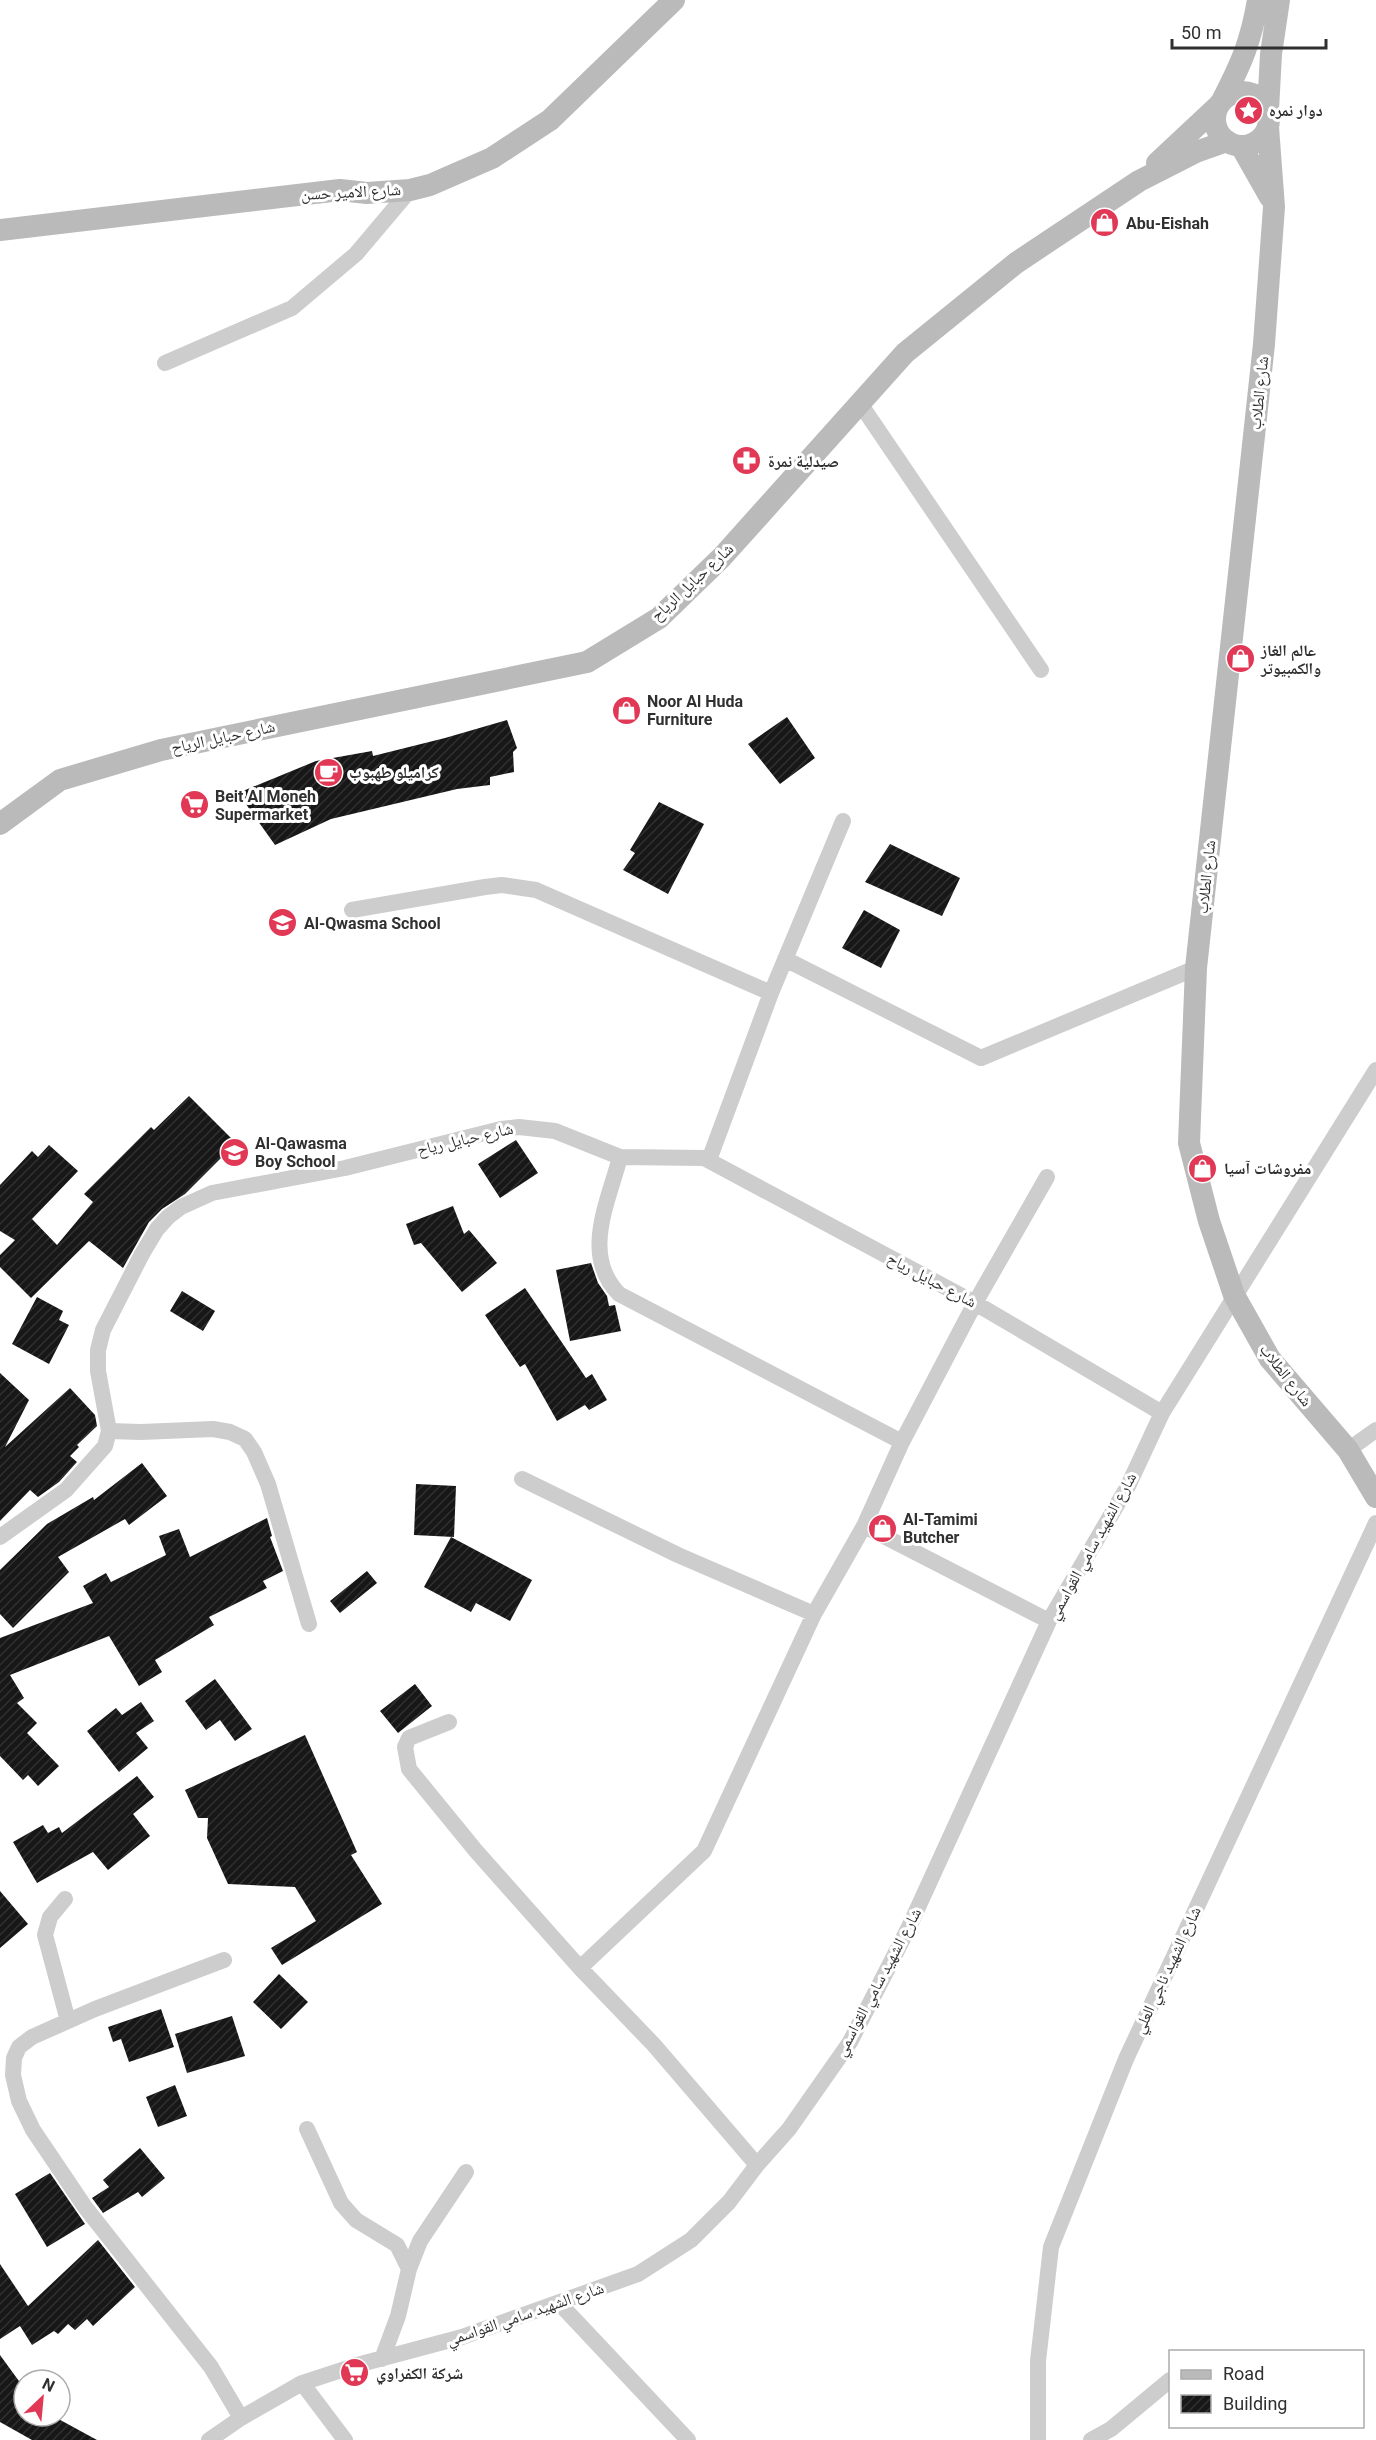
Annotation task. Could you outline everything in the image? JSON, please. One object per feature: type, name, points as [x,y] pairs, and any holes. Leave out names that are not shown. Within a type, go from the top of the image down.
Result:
[{"type":"street","name":"شارع الامير حسن","points":[[0,230],[340,190],[367,193],[410,190],[430,184],[492,158],[550,120],[674,0]]},
{"type":"street","points":[[1258,0],[1252,35],[1243,60],[1221,102],[1215,124],[1218,132],[1234,143],[1275,207]]},
{"type":"street","name":"شارع الطلاب","points":[[1279,0],[1271,54],[1268,119],[1275,207],[1263,356],[1196,968],[1189,1143],[1209,1221],[1234,1295],[1270,1359],[1348,1450],[1376,1497]]},
{"type":"street","points":[[1249,93],[1257,96],[1268,119],[1257,141],[1234,143],[1196,152],[1138,181],[1231,94],[1249,93]]},
{"type":"street","name":"شارع حبايل الرياح","points":[[0,824],[60,780],[161,750],[587,662],[658,618],[722,557],[905,353],[1016,263],[1138,181]]},
{"type":"street","points":[[165,363],[292,308],[356,254],[410,190]]},
{"type":"street","points":[[859,402],[1041,670]]},
{"type":"street","points":[[709,1160],[771,993],[843,821]]},
{"type":"street","points":[[352,910],[502,885],[536,890],[771,993]]},
{"type":"street","points":[[785,959],[981,1058],[1196,968]]},
{"type":"street","name":"شارع الشهيد سامي القواسمي","points":[[209,2440],[241,2418],[302,2383],[453,2339],[638,2274],[677,2251],[717,2216],[789,2129],[850,2042],[909,1927],[1049,1622],[1128,1486],[1162,1413],[1376,1070]]},
{"type":"street","name":"شارع حبايل رياح","points":[[109,1431],[98,1371],[98,1350],[103,1330],[157,1229],[181,1207],[212,1193],[345,1167],[510,1128],[555,1131],[620,1157],[704,1158],[709,1160],[975,1303],[1162,1413]]},
{"type":"street","points":[[620,1157],[600,1232],[598,1251],[604,1275],[615,1289],[631,1302],[902,1442]]},
{"type":"street","points":[[580,1968],[704,1851],[814,1614],[864,1526],[902,1442],[975,1303],[1047,1177]]},
{"type":"street","points":[[0,1537],[66,1490],[105,1446],[109,1431],[213,1429],[230,1432],[245,1439],[254,1452],[268,1484],[309,1624]]},
{"type":"street","points":[[1348,1450],[1376,1430]]},
{"type":"street","points":[[522,1479],[678,1555],[814,1614]]},
{"type":"street","name":"شارع الشهيد ناجي العلي","points":[[1038,2440],[1038,2361],[1051,2247],[1126,2059],[1376,1523]]},
{"type":"street","points":[[864,1526],[1049,1622]]},
{"type":"street","points":[[449,1722],[409,1738],[405,1747],[409,1769],[476,1851],[580,1968],[654,2045],[757,2165]]},
{"type":"street","points":[[65,1899],[50,1917],[45,1935],[68,2021]]},
{"type":"street","points":[[224,1960],[32,2037],[19,2047],[14,2058],[13,2075],[19,2102],[33,2130],[85,2207],[211,2367],[241,2418]]},
{"type":"street","points":[[307,2129],[341,2203],[356,2220],[397,2245],[409,2269]]},
{"type":"street","points":[[381,2359],[398,2316],[409,2269],[420,2241],[466,2172]]},
{"type":"street","points":[[559,2303],[688,2440]]},
{"type":"street","points":[[1091,2440],[1111,2429],[1169,2381]]},
{"type":"street","points":[[302,2383],[345,2440]]},
{"type":"building","points":[[787,717],[815,758],[780,784],[748,744]]},
{"type":"building","points":[[507,720],[517,748],[513,752],[514,772],[490,777],[490,785],[457,789],[331,819],[275,845],[238,793],[316,761],[372,751],[373,756]]},
{"type":"building","points":[[659,802],[704,824],[668,894],[623,870],[635,853],[630,850]]},
{"type":"building","points":[[890,844],[960,878],[942,916],[865,882]]},
{"type":"building","points":[[864,910],[900,930],[881,968],[842,948]]},
{"type":"building","points":[[189,1096],[236,1143],[185,1194],[162,1209],[149,1222],[123,1268],[89,1241],[31,1298],[0,1267],[0,1255],[15,1240],[0,1231],[0,1185],[32,1151],[38,1157],[49,1145],[78,1171],[32,1219],[57,1245],[93,1202],[84,1194],[151,1127],[154,1130]]},
{"type":"building","points":[[516,1140],[538,1173],[500,1198],[478,1164]]},
{"type":"building","points":[[453,1206],[464,1234],[469,1230],[497,1263],[462,1292],[421,1243],[414,1245],[406,1224]]},
{"type":"building","points":[[591,1263],[598,1283],[607,1296],[609,1306],[615,1305],[621,1331],[570,1341],[556,1270]]},
{"type":"building","points":[[525,1288],[586,1378],[592,1374],[607,1400],[589,1410],[585,1405],[557,1421],[525,1364],[520,1367],[485,1315]]},
{"type":"building","points":[[182,1291],[215,1311],[203,1331],[170,1311]]},
{"type":"building","points":[[37,1297],[63,1311],[59,1320],[69,1325],[49,1364],[12,1344]]},
{"type":"building","points":[[0,1373],[29,1400],[5,1447],[70,1388],[95,1415],[97,1426],[77,1445],[79,1447],[70,1456],[77,1462],[59,1482],[38,1497],[30,1490],[0,1521]]},
{"type":"building","points":[[142,1463],[167,1496],[129,1525],[125,1519],[58,1557],[69,1572],[13,1628],[0,1614],[0,1570],[47,1524],[93,1497],[94,1500]]},
{"type":"building","points":[[416,1484],[456,1486],[454,1537],[414,1535]]},
{"type":"building","points":[[267,1518],[272,1536],[270,1537],[283,1571],[263,1581],[267,1588],[209,1617],[214,1625],[155,1660],[162,1672],[139,1686],[109,1636],[10,1675],[24,1698],[17,1703],[37,1723],[27,1733],[59,1766],[38,1786],[28,1775],[23,1780],[0,1756],[0,1638],[93,1603],[83,1586],[106,1573],[111,1582],[166,1555],[159,1536],[179,1529],[190,1557]]},
{"type":"building","points":[[451,1537],[532,1580],[510,1621],[476,1603],[471,1612],[424,1587]]},
{"type":"building","points":[[367,1571],[377,1583],[340,1613],[330,1601]]},
{"type":"building","points":[[215,1679],[252,1729],[235,1741],[220,1720],[206,1730],[185,1701]]},
{"type":"building","points":[[415,1684],[432,1706],[398,1733],[380,1711]]},
{"type":"building","points":[[141,1702],[154,1721],[136,1733],[148,1748],[119,1772],[87,1731],[116,1708],[122,1715]]},
{"type":"building","points":[[305,1735],[357,1852],[351,1855],[382,1904],[282,1965],[271,1948],[316,1921],[295,1887],[228,1884],[207,1838],[208,1818],[198,1818],[185,1790]]},
{"type":"building","points":[[137,1776],[154,1797],[133,1814],[150,1836],[108,1870],[93,1852],[37,1883],[13,1842],[43,1825],[48,1833],[59,1827],[62,1833]]},
{"type":"building","points":[[0,1891],[28,1924],[0,1948]]},
{"type":"building","points":[[279,1974],[308,2002],[281,2029],[253,2002]]},
{"type":"building","points":[[161,2009],[174,2047],[129,2062],[121,2039],[113,2042],[108,2027]]},
{"type":"building","points":[[232,2016],[245,2056],[187,2073],[175,2034]]},
{"type":"building","points":[[175,2085],[187,2116],[158,2127],[146,2097]]},
{"type":"building","points":[[140,2148],[165,2178],[142,2197],[138,2192],[103,2213],[92,2198],[109,2187],[103,2180]]},
{"type":"building","points":[[50,2173],[85,2224],[47,2247],[15,2194]]},
{"type":"building","points":[[98,2240],[135,2287],[93,2326],[87,2319],[75,2330],[68,2324],[58,2334],[54,2331],[32,2345],[20,2326],[0,2339],[0,2264],[28,2306]]},
{"type":"building","points":[[0,2355],[12,2372],[12,2428],[72,2426],[97,2440],[32,2440],[0,2422]]},
{"type":"place","name":"دوار نمره","points":[[1248,110]]},
{"type":"place","name":"Abu-Eishah","points":[[1105,223]]},
{"type":"place","name":"صيدلية نمرة","points":[[747,461]]},
{"type":"place","name":"عالم الغاز والكمبيوتر","points":[[1240,659]]},
{"type":"place","name":"Noor Al Huda Furniture","points":[[626,710]]},
{"type":"place","name":"كراميلو طهبوب","points":[[328,772]]},
{"type":"place","name":"Beit Al Moneh Supermarket","points":[[194,805]]},
{"type":"place","name":"Al-Qwasma School","points":[[283,923]]},
{"type":"place","name":"Al-Qawasma Boy School","points":[[234,1152]]},
{"type":"place","name":"مفروشات آسيا","points":[[1203,1168]]},
{"type":"place","name":"Al-Tamimi Butcher","points":[[882,1528]]},
{"type":"place","name":"شركة الكفراوي","points":[[355,2373]]}]
